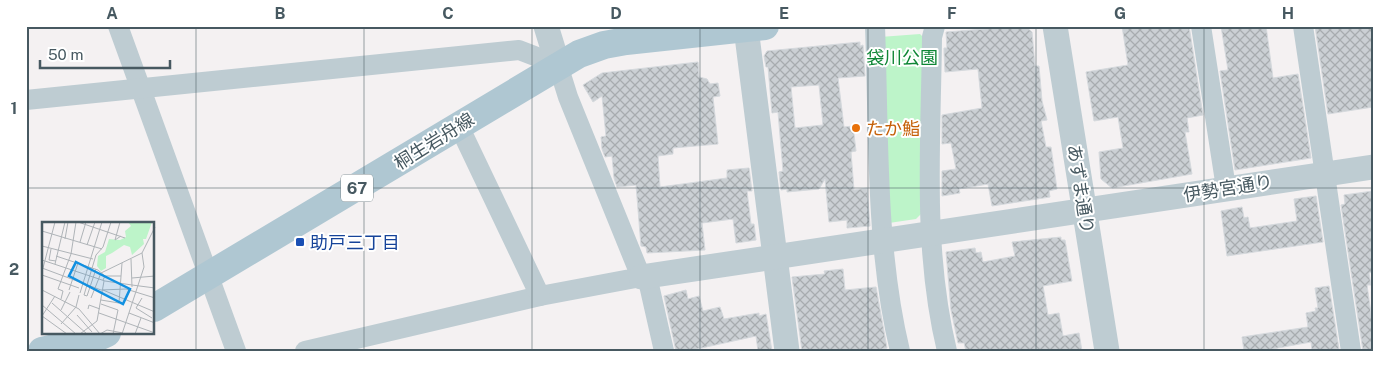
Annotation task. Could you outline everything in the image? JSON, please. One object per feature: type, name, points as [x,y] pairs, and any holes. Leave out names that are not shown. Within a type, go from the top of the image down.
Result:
[{"type":"main road","name":"67","points":[[558,65],[604,45],[752,27]]},
{"type":"main road","name":"桐生岩舟線","points":[[155,307],[558,65]]},
{"type":"main road","points":[[42,351],[94,339],[105,334]]},
{"type":"street","points":[[118,26],[236,351]]},
{"type":"street","points":[[546,26],[568,98],[644,276],[664,351]]},
{"type":"street","points":[[875,26],[883,241],[893,320],[900,351]]},
{"type":"street","points":[[935,26],[932,37],[930,234],[941,326],[947,351]]},
{"type":"street","name":"あずま通り","points":[[1055,26],[1107,351]]},
{"type":"street","points":[[1200,26],[1226,188]]},
{"type":"street","points":[[1303,26],[1351,351]]},
{"type":"street","points":[[752,27],[774,256],[787,351]]},
{"type":"street","points":[[26,100],[518,50],[558,65]]},
{"type":"street","points":[[459,126],[540,296]]},
{"type":"street","name":"伊勢宮通り","points":[[644,276],[1373,167]]},
{"type":"street","points":[[305,351],[540,296],[644,276]]},
{"type":"green space","name":"袋川公園","points":[[920,34],[926,40],[922,213],[916,219],[889,223],[880,37]]},
{"type":"building","points":[[1025,26],[1032,32],[1035,66],[1039,66],[1042,101],[1047,120],[1041,121],[1046,147],[1051,147],[1057,189],[1049,191],[1050,197],[992,206],[988,184],[959,189],[960,193],[942,196],[942,171],[956,169],[951,143],[942,144],[942,115],[982,108],[978,69],[945,72],[944,48],[947,48],[946,32]]},
{"type":"building","points":[[1122,26],[1189,26],[1203,115],[1187,118],[1189,132],[1185,132],[1192,174],[1112,188],[1101,179],[1099,152],[1123,148],[1118,117],[1094,121],[1086,72],[1128,65]]},
{"type":"building","points":[[1221,26],[1266,26],[1273,78],[1298,74],[1311,158],[1235,170],[1220,71],[1228,70]]},
{"type":"building","points":[[1315,26],[1373,26],[1373,107],[1328,114]]},
{"type":"building","points":[[860,42],[860,46],[863,45],[865,76],[838,78],[844,127],[853,126],[856,151],[851,152],[854,190],[867,188],[870,226],[847,228],[847,220],[829,222],[825,179],[819,189],[787,192],[787,189],[781,190],[779,172],[783,171],[778,112],[772,113],[768,67],[766,67],[764,56],[767,51]],"holes":[[[819,85],[823,125],[795,128],[791,87]]]},
{"type":"building","points":[[698,62],[699,77],[707,79],[710,84],[718,83],[720,96],[713,97],[718,144],[673,148],[673,154],[658,156],[660,187],[727,178],[727,170],[749,168],[752,191],[747,191],[751,224],[754,224],[756,240],[736,243],[733,219],[702,223],[705,250],[647,253],[646,247],[641,246],[636,185],[617,187],[614,178],[612,156],[605,157],[602,149],[601,137],[606,136],[602,96],[593,102],[583,85],[602,73]]},
{"type":"building","points":[[1373,191],[1373,272],[1369,273],[1371,285],[1367,285],[1373,328],[1373,351],[1363,351],[1341,205],[1345,204],[1344,195]]},
{"type":"building","points":[[1316,196],[1323,242],[1227,256],[1221,211],[1242,207],[1244,218],[1248,217],[1250,228],[1297,221],[1294,199]]},
{"type":"building","points":[[1061,237],[1061,240],[1065,240],[1072,281],[1043,286],[1048,315],[1059,313],[1063,336],[1079,333],[1082,351],[966,351],[964,343],[958,343],[951,310],[946,252],[975,248],[976,253],[981,252],[983,262],[1015,256],[1012,242]]},
{"type":"building","points":[[843,269],[845,290],[876,287],[887,348],[872,351],[802,351],[792,277],[825,274],[824,271]]},
{"type":"building","points":[[1329,286],[1339,349],[1312,351],[1311,342],[1261,351],[1244,351],[1242,337],[1308,327],[1306,313],[1316,311],[1315,308],[1318,308],[1315,288]]},
{"type":"building","points":[[686,290],[688,299],[699,296],[703,311],[720,307],[724,319],[759,313],[759,316],[766,314],[772,351],[758,351],[756,336],[688,351],[676,351],[664,296]]},
{"type":"place","name":"たか鮨","points":[[856,128]]},
{"type":"place","name":"助戸三丁目","points":[[300,242]]}]
